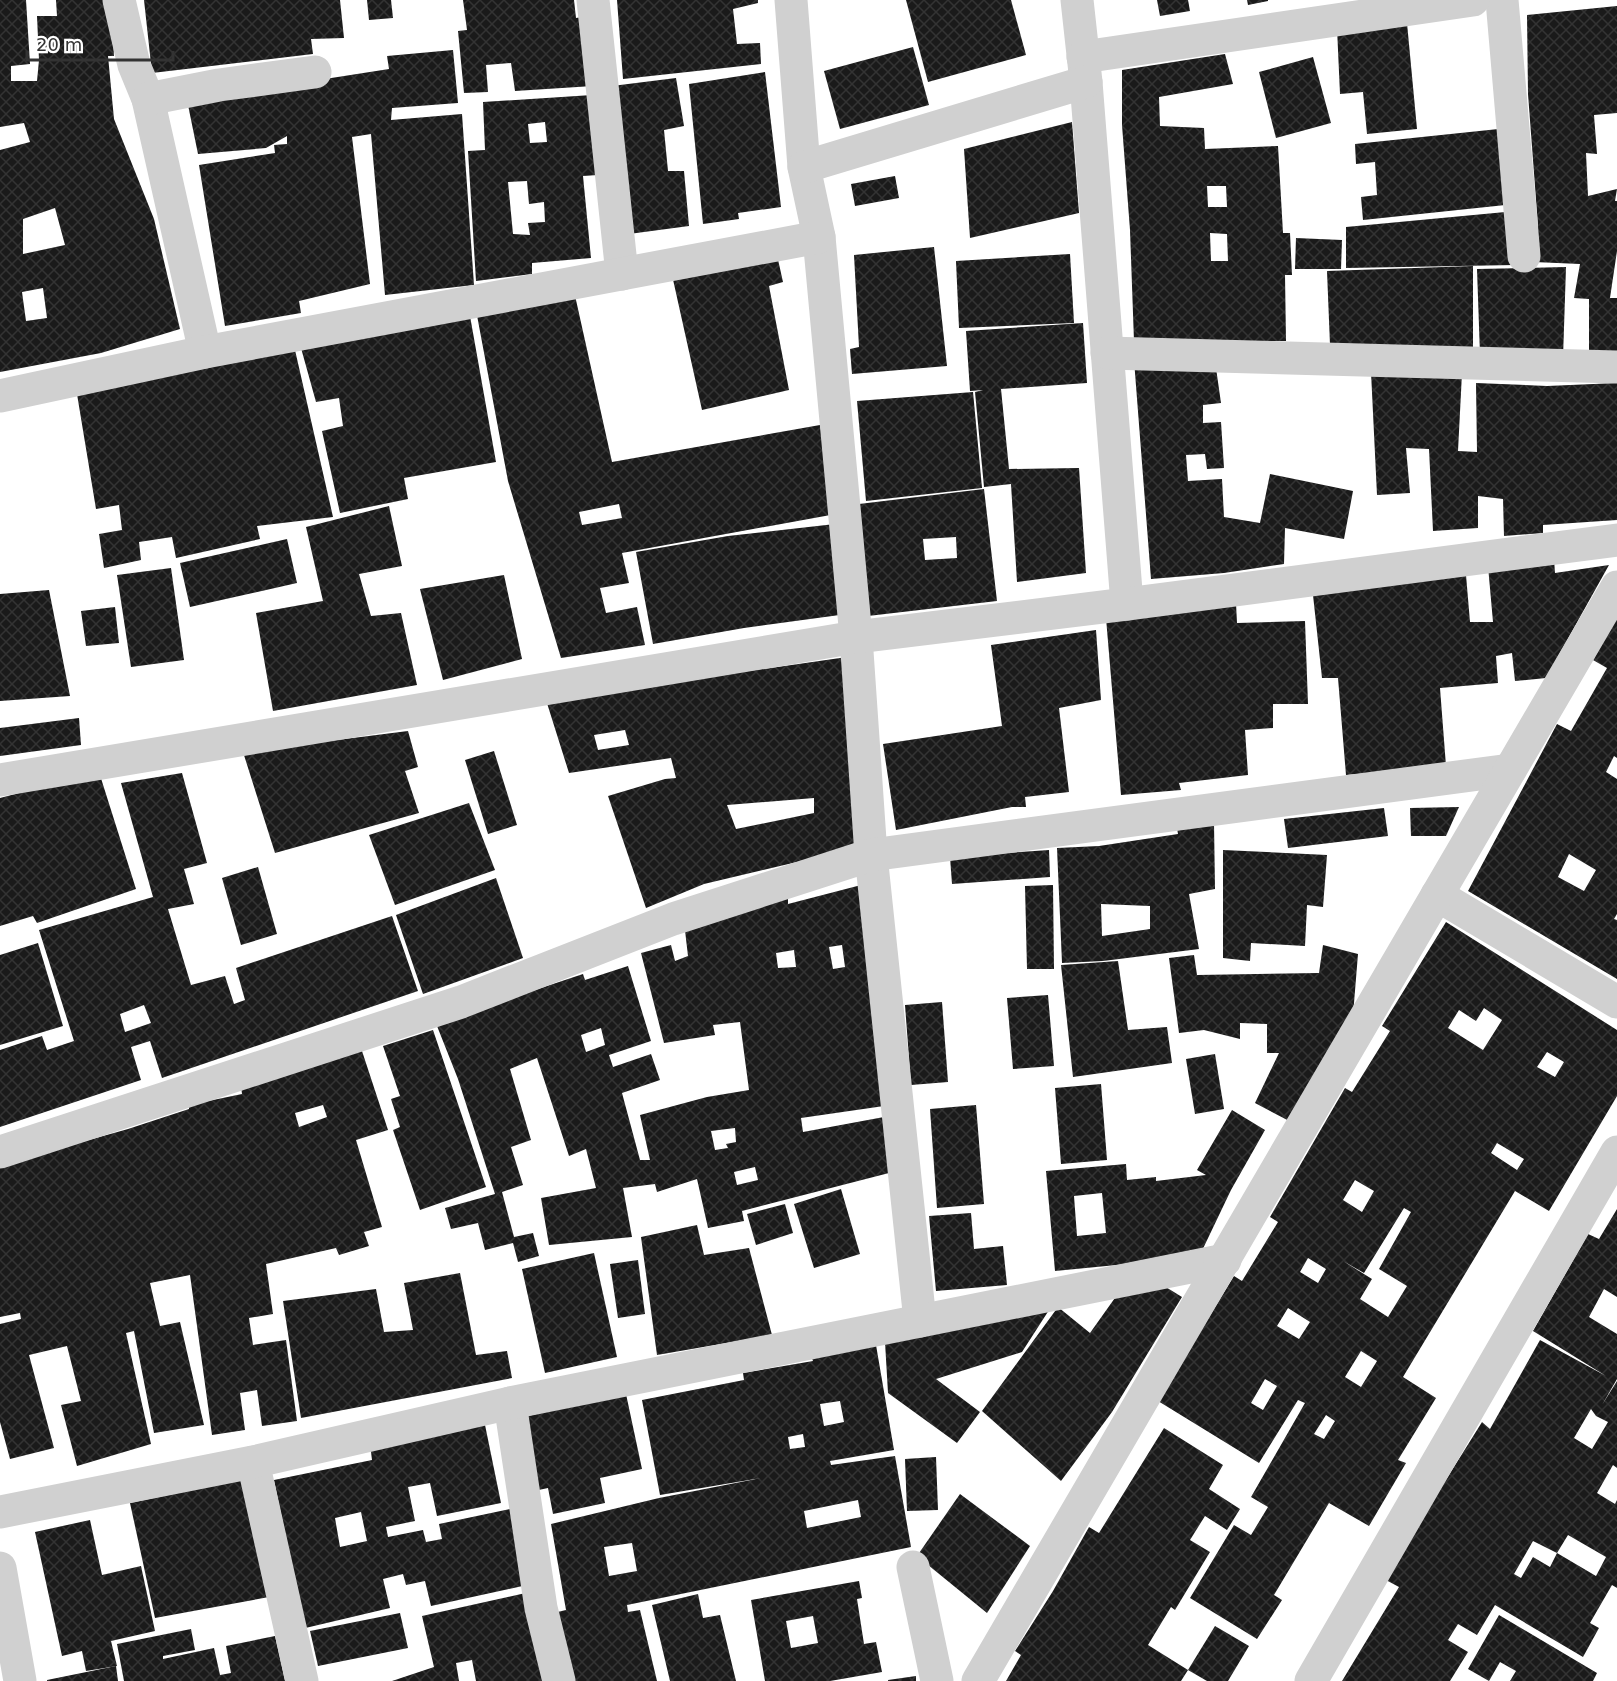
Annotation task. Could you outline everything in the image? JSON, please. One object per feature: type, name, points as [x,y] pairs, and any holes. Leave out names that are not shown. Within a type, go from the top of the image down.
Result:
[{"type":"street","points":[[119,0],[134,65],[148,99],[205,352]]},
{"type":"street","points":[[593,0],[622,274]]},
{"type":"street","points":[[791,0],[804,167],[819,237],[856,637],[871,855],[920,1321]]},
{"type":"street","points":[[1077,0],[1127,604]]},
{"type":"street","points":[[804,167],[1084,70],[1473,0]]},
{"type":"street","points":[[1502,0],[1524,256]]},
{"type":"street","points":[[148,99],[219,85],[315,72]]},
{"type":"street","points":[[0,396],[205,352],[819,237]]},
{"type":"street","points":[[1107,353],[1617,367]]},
{"type":"street","points":[[0,780],[856,637],[1617,540]]},
{"type":"street","points":[[978,1681],[1617,587]]},
{"type":"street","points":[[0,1152],[461,1002],[673,918],[871,855],[1510,770]]},
{"type":"street","points":[[1437,895],[1617,1002]]},
{"type":"street","points":[[1311,1681],[1617,1152]]},
{"type":"street","points":[[0,1512],[253,1462],[510,1403],[1225,1260]]},
{"type":"street","points":[[510,1403],[540,1608],[559,1681]]},
{"type":"street","points":[[253,1462],[302,1681]]},
{"type":"street","points":[[913,1567],[937,1681]]},
{"type":"street","points":[[0,1568],[20,1681]]},
{"type":"building","points":[[0,0],[26,0],[30,64],[11,66],[11,81],[37,81],[39,60],[37,16],[57,16],[56,0],[111,0],[114,56],[108,56],[114,119],[154,219],[180,329],[101,353],[0,372],[0,150],[30,142],[24,123],[0,127]],"holes":[[[55,208],[65,245],[23,254],[23,219]],[[43,288],[47,318],[26,321],[22,292]]]},
{"type":"building","points":[[144,0],[340,0],[344,38],[311,39],[313,54],[152,73]]},
{"type":"building","points":[[367,0],[391,0],[393,18],[369,20]]},
{"type":"building","points":[[463,0],[574,0],[576,18],[582,17],[593,86],[515,91],[511,63],[486,65],[488,92],[464,93],[458,31],[467,30]]},
{"type":"building","points":[[617,0],[758,0],[758,3],[733,9],[737,44],[760,43],[761,64],[623,79]]},
{"type":"building","points":[[906,0],[1011,0],[1026,55],[928,82]]},
{"type":"building","points":[[1157,0],[1188,0],[1190,11],[1160,16]]},
{"type":"building","points":[[1247,0],[1268,0],[1268,1],[1248,5]]},
{"type":"building","points":[[1617,6],[1617,113],[1594,115],[1597,154],[1586,153],[1588,196],[1617,189],[1615,201],[1617,201],[1617,251],[1610,298],[1617,298],[1617,357],[1589,355],[1589,299],[1574,298],[1580,264],[1534,262],[1538,226],[1528,94],[1527,15]]},
{"type":"building","points":[[1407,23],[1417,129],[1367,134],[1363,92],[1340,94],[1337,28]]},
{"type":"building","points":[[913,47],[929,105],[840,129],[824,71]]},
{"type":"building","points":[[453,50],[458,103],[392,108],[391,120],[462,114],[474,285],[385,295],[371,134],[352,137],[370,284],[299,301],[301,313],[225,326],[199,165],[275,153],[274,145],[287,144],[287,136],[266,148],[198,154],[188,105],[280,86],[389,69],[387,56]]},
{"type":"building","points":[[1225,54],[1233,84],[1159,97],[1160,126],[1204,128],[1205,149],[1278,146],[1283,233],[1290,233],[1292,275],[1285,275],[1286,341],[1134,341],[1130,230],[1122,125],[1122,70]],"holes":[[[1207,186],[1226,186],[1227,207],[1208,207]],[[1210,233],[1227,234],[1228,261],[1211,261]]]},
{"type":"building","points":[[1313,57],[1331,123],[1276,138],[1259,72]]},
{"type":"building","points":[[765,72],[781,207],[738,213],[739,219],[703,224],[689,84]]},
{"type":"building","points":[[676,78],[684,126],[664,130],[668,171],[684,171],[689,226],[629,234],[612,86]]},
{"type":"building","points":[[592,95],[598,175],[583,176],[591,258],[532,263],[532,274],[476,281],[468,151],[485,150],[483,102]],"holes":[[[545,122],[547,142],[530,143],[528,124]],[[527,181],[529,204],[544,202],[545,222],[528,223],[530,235],[513,234],[508,182]]]},
{"type":"building","points":[[1072,122],[1079,213],[970,238],[964,149]]},
{"type":"building","points":[[1508,128],[1515,204],[1363,220],[1361,197],[1377,195],[1375,162],[1356,164],[1355,144]]},
{"type":"building","points":[[895,176],[899,198],[855,206],[851,184]]},
{"type":"building","points":[[1516,211],[1515,265],[1346,268],[1346,227]]},
{"type":"building","points":[[1296,238],[1342,240],[1341,269],[1295,269]]},
{"type":"building","points":[[934,247],[947,366],[852,374],[850,349],[859,347],[854,255]]},
{"type":"building","points":[[1070,254],[1074,323],[959,328],[956,261]]},
{"type":"building","points":[[777,255],[783,282],[769,286],[789,390],[702,410],[672,275]]},
{"type":"building","points":[[1473,266],[1473,355],[1330,345],[1327,271]]},
{"type":"building","points":[[1566,267],[1563,358],[1480,355],[1477,269]]},
{"type":"building","points":[[574,291],[612,462],[820,425],[836,514],[622,553],[629,583],[600,588],[606,613],[637,607],[645,645],[561,658],[508,481],[476,310]],"holes":[[[619,504],[622,518],[582,525],[579,512]]]},
{"type":"building","points":[[470,316],[496,462],[404,478],[408,499],[340,513],[322,431],[343,426],[339,398],[316,402],[301,348]]},
{"type":"building","points":[[1083,323],[1087,383],[1001,389],[1009,469],[1079,468],[1086,573],[1017,582],[1011,484],[984,487],[975,392],[983,390],[970,391],[966,331]]},
{"type":"building","points":[[295,350],[333,517],[257,526],[260,539],[176,558],[172,537],[139,542],[141,560],[104,568],[99,534],[122,530],[119,505],[96,509],[76,388]]},
{"type":"building","points":[[1134,360],[1215,361],[1221,403],[1203,405],[1203,423],[1221,422],[1224,468],[1207,469],[1205,454],[1186,455],[1188,481],[1222,479],[1224,517],[1260,523],[1270,474],[1353,491],[1344,539],[1285,528],[1284,564],[1224,573],[1151,579]]},
{"type":"building","points":[[1371,372],[1462,373],[1458,451],[1477,452],[1476,383],[1547,386],[1617,383],[1617,520],[1543,525],[1543,533],[1504,536],[1503,499],[1478,496],[1478,528],[1433,531],[1429,449],[1406,448],[1410,493],[1377,495]]},
{"type":"building","points":[[973,392],[982,488],[866,501],[857,401]]},
{"type":"building","points":[[984,489],[997,601],[868,616],[859,504]],"holes":[[[956,537],[957,558],[925,560],[923,539]]]},
{"type":"building","points":[[389,506],[402,566],[359,574],[371,616],[401,613],[417,685],[273,711],[256,613],[323,601],[306,527]]},
{"type":"building","points":[[835,524],[847,614],[744,628],[653,644],[636,552],[728,536]]},
{"type":"building","points":[[287,539],[297,583],[190,607],[180,563]]},
{"type":"building","points":[[1554,559],[1555,573],[1609,565],[1546,678],[1515,681],[1512,653],[1496,656],[1498,683],[1440,688],[1446,766],[1346,775],[1338,678],[1322,678],[1313,595],[1466,575],[1470,622],[1493,622],[1488,566]]},
{"type":"building","points":[[171,568],[184,660],[131,667],[117,575]]},
{"type":"building","points":[[504,575],[522,659],[443,680],[420,589]]},
{"type":"building","points":[[49,590],[70,696],[0,701],[0,594]]},
{"type":"building","points":[[1236,603],[1237,623],[1305,621],[1308,704],[1273,704],[1273,728],[1245,730],[1248,775],[1179,783],[1181,790],[1121,795],[1106,618]]},
{"type":"building","points":[[115,607],[119,643],[86,646],[81,611]]},
{"type":"building","points":[[1617,617],[1617,758],[1614,756],[1606,772],[1617,779],[1617,914],[1614,919],[1617,920],[1617,979],[1468,891],[1557,724],[1571,731],[1607,668],[1593,660]],"holes":[[[1569,854],[1596,870],[1584,891],[1558,877]]]},
{"type":"building","points":[[1096,630],[1101,700],[1059,708],[1069,792],[1025,797],[1026,807],[1012,807],[896,830],[883,744],[1002,726],[991,645]]},
{"type":"building","points":[[847,657],[865,846],[704,884],[646,908],[608,796],[665,779],[676,778],[671,758],[569,773],[546,700]],"holes":[[[625,730],[629,745],[598,750],[594,735]],[[814,798],[814,813],[736,829],[727,805]]]},
{"type":"building","points":[[79,718],[81,745],[0,756],[0,728]]},
{"type":"building","points":[[408,731],[418,767],[405,771],[419,813],[275,853],[243,752]]},
{"type":"building","points":[[494,751],[517,825],[488,834],[465,760]]},
{"type":"building","points":[[99,772],[136,889],[37,923],[33,916],[0,926],[0,798]]},
{"type":"building","points":[[182,773],[207,863],[184,869],[194,904],[168,909],[191,985],[225,976],[234,1004],[245,1000],[236,968],[392,916],[418,991],[162,1078],[150,1041],[131,1047],[141,1080],[0,1127],[0,1050],[42,1036],[47,1050],[74,1041],[39,930],[153,897],[121,783]],"holes":[[[144,1005],[151,1023],[125,1032],[120,1014]]]},
{"type":"building","points":[[469,803],[495,870],[395,905],[369,835]]},
{"type":"building","points":[[1459,807],[1446,836],[1411,836],[1410,808]]},
{"type":"building","points":[[1384,808],[1388,836],[1288,848],[1284,819]]},
{"type":"building","points":[[1214,823],[1215,889],[1189,894],[1199,949],[1103,961],[1062,963],[1057,848],[1099,846],[1178,834],[1177,828]],"holes":[[[1101,904],[1150,906],[1150,929],[1102,936]]]},
{"type":"building","points":[[1049,850],[1050,877],[952,884],[950,857]]},
{"type":"building","points":[[1223,850],[1327,855],[1323,907],[1307,905],[1305,946],[1251,943],[1250,961],[1223,958]]},
{"type":"building","points":[[258,867],[277,934],[241,945],[222,878]]},
{"type":"building","points":[[496,878],[523,958],[423,994],[396,915]]},
{"type":"building","points":[[865,884],[884,1106],[801,1118],[803,1132],[884,1117],[889,1173],[742,1211],[744,1221],[708,1228],[697,1179],[657,1192],[655,1184],[623,1188],[632,1237],[549,1245],[541,1198],[596,1188],[586,1149],[569,1156],[537,1058],[510,1069],[531,1140],[511,1147],[523,1185],[502,1192],[514,1237],[533,1233],[539,1256],[518,1262],[513,1243],[485,1250],[478,1223],[451,1229],[445,1208],[495,1194],[458,1079],[437,1026],[583,974],[585,980],[628,966],[651,1041],[609,1055],[613,1067],[651,1054],[660,1080],[622,1093],[640,1160],[650,1160],[640,1115],[707,1097],[749,1090],[740,1022],[713,1025],[715,1035],[664,1043],[641,953],[671,945],[675,961],[688,956],[684,922],[788,898],[788,904]],"holes":[[[842,945],[845,967],[833,969],[829,947]],[[794,950],[796,967],[778,968],[776,953]],[[601,1028],[605,1045],[586,1052],[581,1035]],[[735,1128],[736,1142],[726,1144],[728,1148],[715,1150],[711,1131]],[[755,1167],[758,1180],[737,1185],[734,1172]]]},
{"type":"building","points":[[1053,885],[1054,969],[1027,969],[1025,886]]},
{"type":"building","points":[[1446,922],[1617,1030],[1617,1096],[1549,1211],[1515,1191],[1403,1377],[1436,1398],[1398,1460],[1406,1463],[1369,1526],[1329,1503],[1274,1595],[1282,1600],[1257,1639],[1190,1598],[1234,1525],[1251,1535],[1268,1507],[1251,1497],[1305,1403],[1298,1400],[1259,1463],[1158,1401],[1234,1276],[1242,1281],[1278,1222],[1270,1217],[1345,1088],[1352,1092],[1390,1031],[1382,1026]],"holes":[[[1484,1008],[1502,1020],[1483,1050],[1448,1028],[1459,1010],[1476,1021]],[[1547,1052],[1564,1062],[1555,1077],[1537,1067]],[[1497,1143],[1524,1159],[1517,1170],[1491,1153]],[[1355,1180],[1374,1191],[1362,1212],[1343,1200]],[[1404,1208],[1411,1212],[1379,1269],[1407,1286],[1388,1317],[1360,1299],[1372,1279],[1343,1261],[1364,1273]],[[1308,1258],[1326,1269],[1318,1283],[1300,1272]],[[1288,1308],[1310,1322],[1299,1339],[1277,1326]],[[1361,1351],[1377,1361],[1361,1387],[1345,1377]],[[1265,1379],[1277,1386],[1263,1410],[1251,1403]],[[1326,1415],[1335,1421],[1324,1439],[1314,1434]]]},
{"type":"building","points":[[38,943],[63,1026],[0,1045],[0,955]]},
{"type":"building","points":[[1323,945],[1358,954],[1351,1040],[1293,1123],[1255,1103],[1279,1053],[1267,1053],[1267,1024],[1240,1023],[1240,1039],[1204,1030],[1179,1033],[1169,958],[1194,955],[1197,975],[1319,973]]},
{"type":"building","points":[[1118,961],[1128,1030],[1167,1027],[1172,1063],[1073,1077],[1061,965]]},
{"type":"building","points":[[1048,995],[1054,1066],[1013,1069],[1007,998]]},
{"type":"building","points":[[942,1002],[948,1082],[911,1085],[905,1005]]},
{"type":"building","points":[[433,1030],[486,1187],[420,1210],[393,1130],[400,1127],[391,1099],[400,1096],[383,1046]]},
{"type":"building","points":[[362,1051],[388,1130],[356,1140],[382,1227],[364,1232],[369,1246],[339,1255],[336,1248],[266,1264],[273,1314],[249,1318],[253,1345],[286,1340],[297,1421],[262,1426],[257,1390],[240,1393],[245,1430],[212,1435],[190,1275],[150,1283],[160,1326],[180,1322],[204,1425],[154,1433],[134,1331],[126,1333],[151,1444],[77,1466],[61,1405],[81,1401],[67,1346],[29,1355],[54,1448],[10,1459],[0,1422],[0,1324],[21,1319],[20,1313],[0,1317],[0,1165],[128,1129],[189,1109],[189,1105],[242,1094],[241,1086]],"holes":[[[323,1105],[327,1117],[299,1127],[295,1113]]]},
{"type":"building","points":[[1215,1054],[1224,1109],[1195,1114],[1186,1059]]},
{"type":"building","points":[[1101,1084],[1107,1160],[1061,1164],[1055,1088]]},
{"type":"building","points":[[976,1105],[984,1204],[937,1208],[930,1109]]},
{"type":"building","points":[[1232,1110],[1265,1130],[1231,1190],[1199,1257],[1055,1271],[1046,1171],[1126,1164],[1127,1180],[1156,1177],[1156,1181],[1206,1175],[1197,1170]],"holes":[[[1102,1193],[1106,1233],[1077,1236],[1074,1196]]]},
{"type":"building","points":[[841,1189],[860,1254],[814,1268],[794,1204]]},
{"type":"building","points":[[785,1204],[793,1233],[756,1245],[747,1214]]},
{"type":"building","points":[[1617,1209],[1617,1297],[1604,1289],[1589,1317],[1617,1334],[1617,1379],[1602,1405],[1617,1381],[1617,1468],[1613,1465],[1597,1493],[1615,1504],[1617,1500],[1617,1588],[1612,1585],[1590,1623],[1599,1628],[1583,1657],[1495,1605],[1477,1635],[1458,1624],[1448,1640],[1468,1652],[1450,1681],[1342,1681],[1399,1587],[1384,1579],[1482,1422],[1490,1429],[1540,1340],[1606,1376],[1533,1331],[1588,1234],[1599,1239]],"holes":[[[1591,1409],[1596,1416],[1608,1422],[1592,1449],[1574,1438]],[[1568,1535],[1606,1557],[1596,1576],[1557,1553]],[[1533,1541],[1557,1553],[1550,1567],[1533,1557],[1521,1578],[1514,1574]]]},
{"type":"building","points":[[971,1213],[974,1249],[1003,1246],[1007,1285],[936,1291],[929,1216]]},
{"type":"building","points":[[697,1225],[704,1255],[749,1248],[772,1335],[657,1355],[641,1237]]},
{"type":"building","points":[[594,1253],[617,1357],[545,1373],[522,1269]]},
{"type":"building","points":[[638,1260],[645,1314],[618,1318],[610,1264]]},
{"type":"building","points":[[460,1273],[476,1355],[507,1351],[512,1378],[301,1418],[283,1301],[376,1289],[384,1332],[413,1330],[404,1283]]},
{"type":"building","points":[[1156,1281],[1182,1297],[1112,1412],[1061,1481],[982,1411],[1058,1307],[1090,1333],[1122,1288]]},
{"type":"building","points":[[1051,1307],[1022,1352],[936,1379],[980,1412],[957,1443],[888,1393],[885,1342]]},
{"type":"building","points":[[876,1345],[894,1450],[830,1461],[831,1465],[895,1456],[911,1547],[627,1605],[628,1612],[640,1610],[657,1681],[563,1681],[549,1614],[566,1610],[551,1524],[659,1498],[761,1478],[660,1495],[642,1400],[744,1380],[743,1373],[813,1361],[811,1356]],"holes":[[[840,1401],[844,1422],[824,1426],[820,1404]],[[803,1434],[805,1447],[790,1449],[788,1437]],[[858,1500],[861,1517],[807,1528],[804,1511]],[[632,1543],[637,1571],[609,1576],[604,1547]]]},
{"type":"building","points":[[626,1394],[642,1469],[600,1478],[605,1503],[553,1514],[548,1488],[534,1491],[519,1418]]},
{"type":"building","points":[[484,1420],[501,1503],[437,1516],[430,1483],[408,1487],[415,1521],[386,1527],[388,1537],[423,1530],[426,1542],[442,1539],[439,1524],[510,1509],[527,1585],[431,1606],[425,1581],[406,1585],[403,1574],[383,1579],[390,1608],[297,1630],[290,1557],[274,1480],[372,1460],[370,1444]],"holes":[[[361,1512],[367,1541],[340,1547],[335,1518]]]},
{"type":"building","points":[[1164,1428],[1223,1465],[1209,1489],[1240,1509],[1227,1530],[1205,1516],[1190,1540],[1210,1552],[1175,1610],[1171,1607],[1148,1645],[1188,1670],[1181,1681],[1006,1681],[1021,1655],[1015,1651],[1053,1591],[1089,1527],[1099,1533]]},
{"type":"building","points":[[936,1457],[938,1510],[907,1511],[905,1459]]},
{"type":"building","points":[[245,1479],[269,1597],[155,1618],[130,1503]]},
{"type":"building","points":[[960,1494],[1030,1546],[987,1613],[917,1556]]},
{"type":"building","points":[[90,1520],[102,1575],[141,1566],[155,1631],[111,1641],[117,1666],[86,1671],[82,1651],[62,1656],[35,1532]]},
{"type":"building","points":[[859,1581],[862,1598],[857,1599],[864,1644],[876,1642],[882,1672],[830,1681],[765,1681],[751,1600]],"holes":[[[813,1616],[818,1643],[791,1648],[786,1621]]]},
{"type":"building","points":[[530,1592],[550,1681],[476,1681],[472,1660],[456,1663],[459,1681],[392,1681],[434,1667],[422,1616]]},
{"type":"building","points":[[698,1594],[703,1618],[720,1615],[736,1681],[670,1681],[652,1605]]},
{"type":"building","points":[[400,1613],[408,1648],[318,1666],[310,1631]]},
{"type":"building","points":[[1499,1615],[1597,1673],[1593,1681],[1510,1681],[1516,1671],[1500,1662],[1489,1681],[1468,1669]]},
{"type":"building","points":[[1215,1626],[1249,1646],[1228,1681],[1207,1681],[1188,1670]]},
{"type":"building","points":[[191,1629],[195,1650],[163,1656],[163,1659],[214,1648],[220,1675],[231,1673],[226,1646],[275,1636],[285,1681],[124,1681],[117,1644]]},
{"type":"building","points":[[116,1666],[118,1681],[47,1681],[47,1680]]},
{"type":"building","points":[[916,1676],[916,1681],[888,1681],[888,1680]]}]
